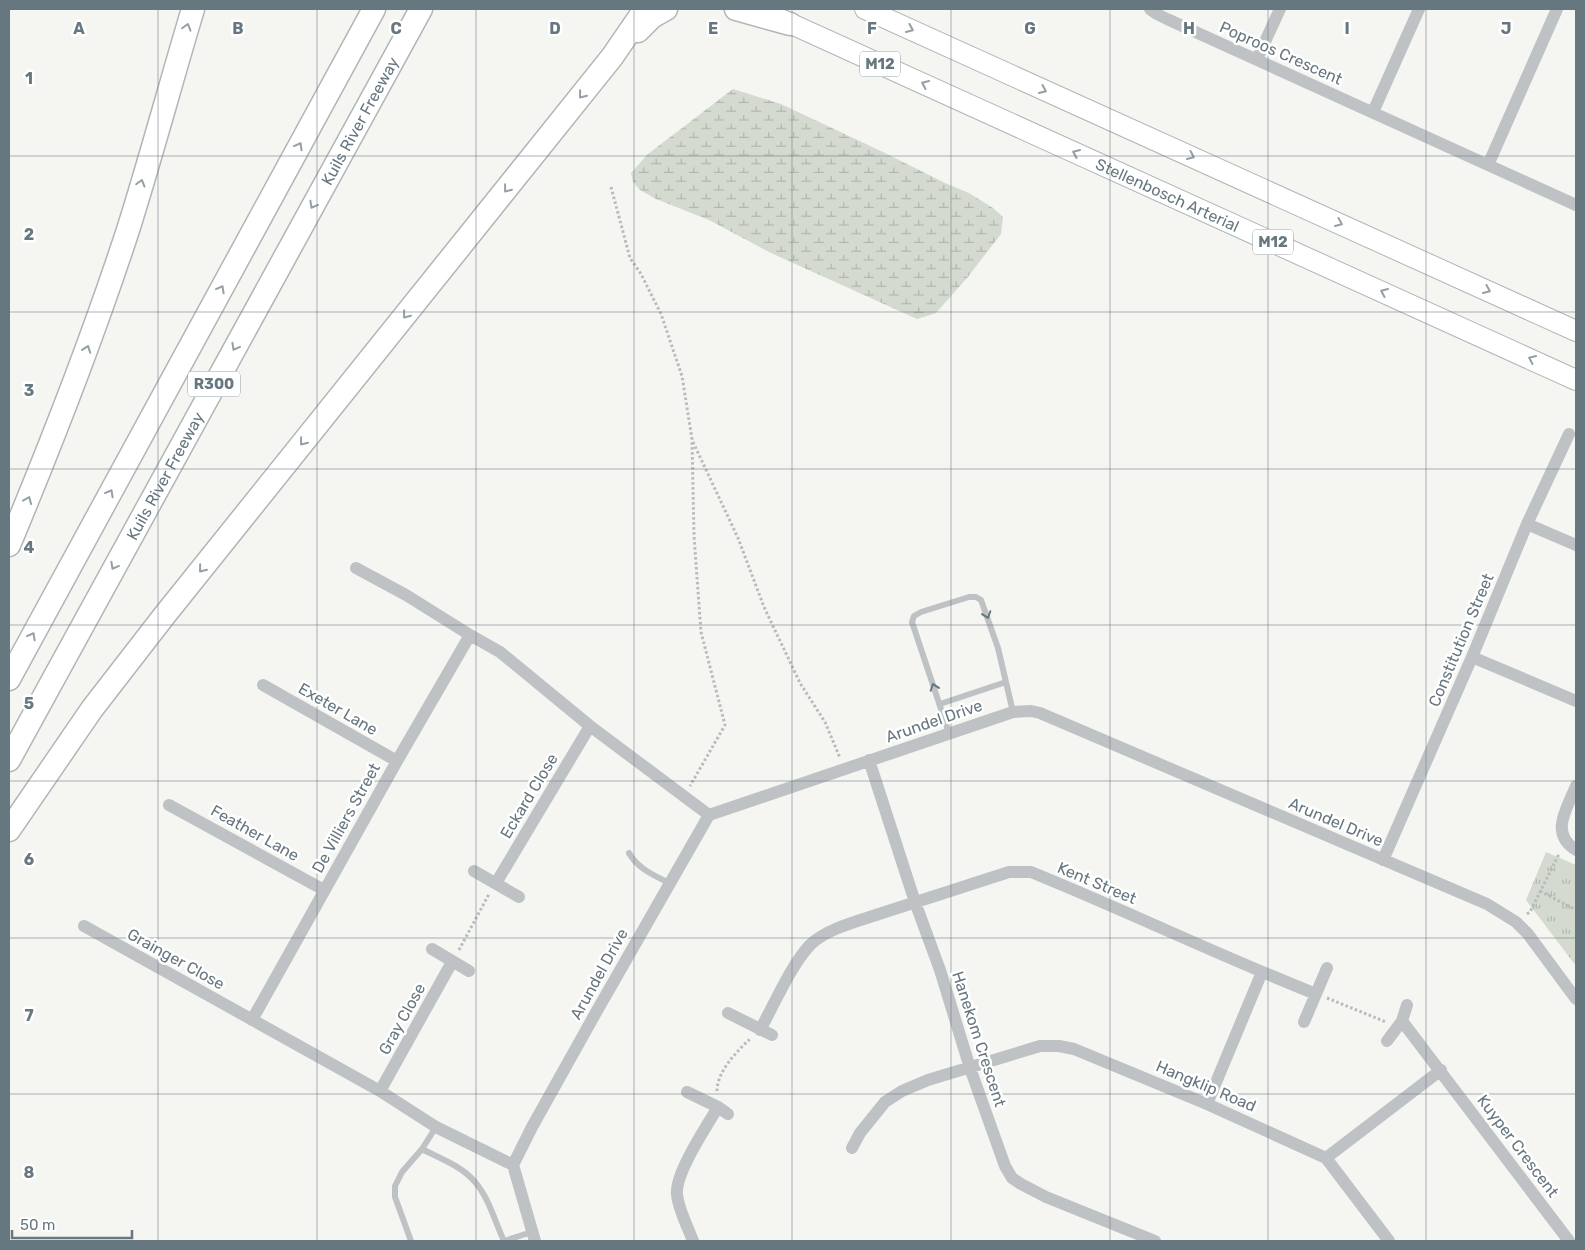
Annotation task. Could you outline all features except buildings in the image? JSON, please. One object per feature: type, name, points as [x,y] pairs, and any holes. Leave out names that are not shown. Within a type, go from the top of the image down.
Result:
[{"type":"highway","points":[[9,545],[88,346],[122,248],[193,9]]},
{"type":"highway","name":"R300","points":[[9,679],[374,9]]},
{"type":"highway","name":"Kuils River Freeway","points":[[9,760],[421,9]]},
{"type":"highway","points":[[9,830],[92,709],[164,616],[612,57],[645,9]]},
{"type":"highway","points":[[612,57],[652,17],[666,9]]},
{"type":"highway","points":[[736,9],[790,24]]},
{"type":"main road","name":"Stellenbosch Arterial","points":[[758,9],[1576,380]]},
{"type":"main road","points":[[865,9],[1576,330]]},
{"type":"street","name":"Poproos Crescent","points":[[1150,9],[1162,17],[1576,205]]},
{"type":"street","points":[[1257,59],[1280,9]]},
{"type":"street","points":[[1373,112],[1419,9]]},
{"type":"street","points":[[1488,165],[1557,9]]},
{"type":"street","name":"Constitution Street","points":[[1383,860],[1472,657],[1527,524],[1569,434]]},
{"type":"street","points":[[1527,524],[1576,545]]},
{"type":"street","points":[[356,568],[406,594],[500,652],[590,726],[709,815]]},
{"type":"street","name":"De Villiers Street","points":[[252,1020],[470,635]]},
{"type":"street","points":[[1472,657],[1576,701]]},
{"type":"street","name":"Exeter Lane","points":[[262,685],[397,761]]},
{"type":"street","name":"Arundel Drive","points":[[513,1165],[532,1126],[669,882],[709,815],[1013,712],[1031,711],[1049,717],[1487,904],[1516,922],[1528,934],[1576,999]]},
{"type":"street","name":"Eckard Close","points":[[496,883],[590,726]]},
{"type":"street","name":"Hanekom Crescent","points":[[869,760],[915,902],[940,970],[970,1068],[1005,1166],[1012,1178],[1046,1197],[1155,1241]]},
{"type":"street","points":[[1572,847],[1561,830],[1562,821],[1576,786]]},
{"type":"street","name":"Feather Lane","points":[[169,805],[324,890]]},
{"type":"street","points":[[474,871],[519,897]]},
{"type":"street","name":"Kent Street","points":[[766,1033],[801,956],[811,944],[822,936],[915,902],[1009,872],[1031,872],[1316,994]]},
{"type":"street","name":"Grainger Close","points":[[84,926],[252,1020]]},
{"type":"street","points":[[432,949],[468,971]]},
{"type":"street","name":"Gray Close","points":[[380,1091],[452,962]]},
{"type":"street","points":[[1304,1022],[1327,968]]},
{"type":"street","points":[[1207,1104],[1262,972]]},
{"type":"street","points":[[1387,1041],[1400,1024],[1407,1006]]},
{"type":"street","points":[[728,1013],[766,1033]]},
{"type":"street","points":[[252,1020],[380,1091],[436,1127],[513,1165],[534,1237]]},
{"type":"street","name":"Kuyper Crescent","points":[[1400,1024],[1441,1070],[1569,1241]]},
{"type":"street","name":"Hangklip Road","points":[[852,1148],[860,1133],[885,1102],[902,1091],[928,1080],[1040,1046],[1059,1046],[1090,1055],[1207,1104],[1326,1158],[1389,1241]]},
{"type":"street","points":[[1326,1158],[1441,1070]]},
{"type":"street","points":[[686,1092],[723,1110],[682,1170],[678,1184],[677,1194],[693,1241]]},
{"type":"lane","points":[[949,733],[912,622],[914,616],[921,612],[969,597],[976,597],[981,600],[998,648],[1013,712]]},
{"type":"lane","points":[[940,704],[1006,682]]},
{"type":"lane","points":[[629,853],[642,869],[669,882]]},
{"type":"lane","points":[[411,1241],[394,1191],[397,1180],[402,1172],[422,1149],[436,1127]]},
{"type":"lane","points":[[422,1149],[464,1172],[474,1180],[483,1192],[504,1241],[534,1237]]},
{"type":"path","points":[[611,187],[630,258],[641,274],[662,314],[682,376],[692,439],[694,536],[702,632],[725,725],[685,796]]},
{"type":"path","points":[[692,439],[738,538],[764,607],[800,683],[825,722],[844,768]]},
{"type":"path","points":[[1516,922],[1530,912],[1557,857],[1572,847]]},
{"type":"path","points":[[452,962],[496,883]]},
{"type":"path","points":[[1540,892],[1576,910]]},
{"type":"path","points":[[1316,994],[1400,1024]]},
{"type":"path","points":[[723,1110],[717,1082],[737,1051],[766,1033]]},
{"type":"green space","points":[[733,89],[781,104],[969,193],[993,208],[1003,217],[1001,234],[967,278],[936,313],[917,319],[771,253],[709,220],[656,199],[640,190],[633,182],[631,173],[648,154]]},
{"type":"green space","points":[[1546,852],[1576,865],[1576,966],[1526,900]]},
{"type":"green space","points":[[1576,873],[1576,908],[1563,902]]}]
